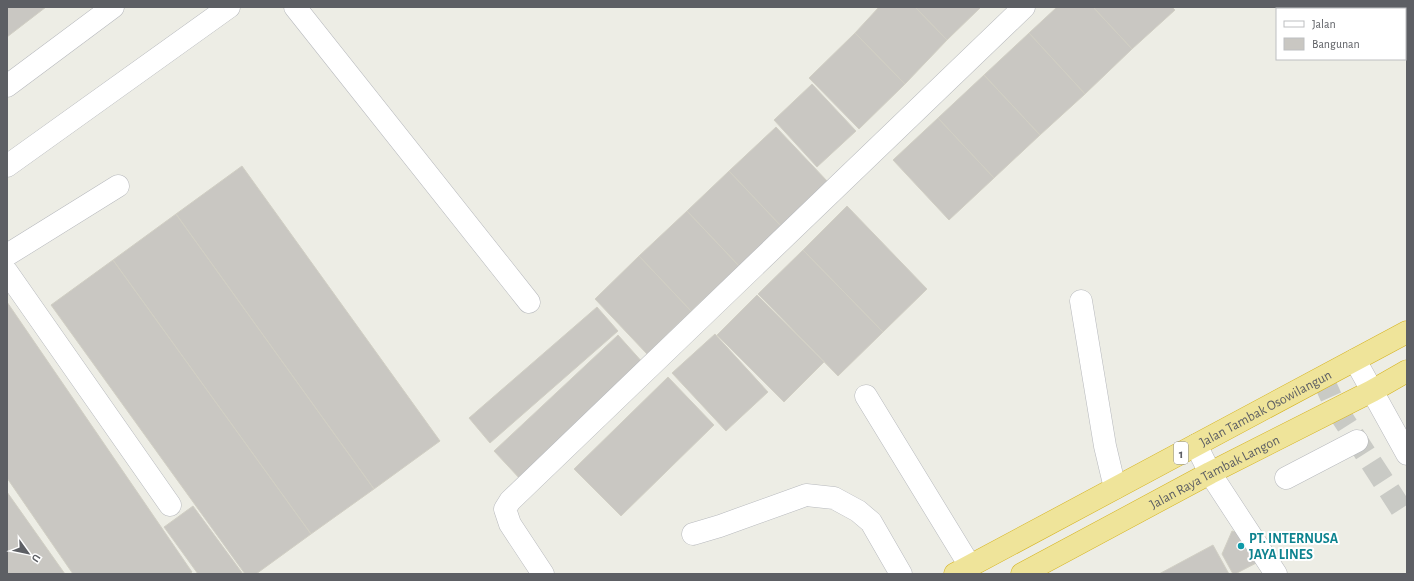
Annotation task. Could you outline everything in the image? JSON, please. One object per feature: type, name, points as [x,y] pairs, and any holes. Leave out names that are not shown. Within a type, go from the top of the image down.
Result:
[{"type":"highway","name":"Jalan Tambak Osowilangun","points":[[963,570],[1407,332]]},
{"type":"highway","name":"Jalan Raya Tambak Langon","points":[[1022,574],[1210,473],[1372,392],[1407,371]]},
{"type":"lane","points":[[7,86],[112,7]]},
{"type":"lane","points":[[7,166],[229,7]]},
{"type":"lane","points":[[295,7],[529,302]]},
{"type":"lane","points":[[543,574],[510,524],[505,509],[510,501],[1024,7]]},
{"type":"lane","points":[[7,255],[118,186]]},
{"type":"lane","points":[[7,272],[170,505]]},
{"type":"lane","points":[[1081,301],[1105,446],[1115,488]]},
{"type":"lane","points":[[1355,360],[1407,454]]},
{"type":"lane","points":[[866,396],[963,570]]},
{"type":"lane","points":[[1286,478],[1357,441]]},
{"type":"lane","points":[[1196,445],[1210,473],[1276,574]]},
{"type":"lane","points":[[693,534],[720,526],[806,495],[834,498],[858,511],[871,522],[901,574]]},
{"type":"building","points":[[7,7],[46,7],[7,37]]},
{"type":"building","points":[[879,7],[915,7],[947,40],[905,84],[855,33]]},
{"type":"building","points":[[915,7],[981,7],[947,40]]},
{"type":"building","points":[[1057,7],[1093,7],[1132,49],[1085,94],[1029,33]]},
{"type":"building","points":[[1093,7],[1172,7],[1175,10],[1132,49]]},
{"type":"building","points":[[855,33],[905,84],[859,129],[809,78]]},
{"type":"building","points":[[1029,33],[1085,94],[1040,135],[984,75]]},
{"type":"building","points":[[984,75],[1040,135],[994,178],[938,118]]},
{"type":"building","points":[[812,84],[856,131],[817,167],[774,120]]},
{"type":"building","points":[[938,118],[994,178],[949,220],[893,160]]},
{"type":"building","points":[[776,127],[828,182],[781,226],[729,171]]},
{"type":"building","points":[[242,166],[440,441],[374,489],[176,214]]},
{"type":"building","points":[[729,171],[781,226],[739,266],[687,211]]},
{"type":"building","points":[[847,206],[927,289],[883,332],[803,250]]},
{"type":"building","points":[[687,211],[739,266],[691,311],[639,256]]},
{"type":"building","points":[[176,214],[374,489],[311,534],[113,260]]},
{"type":"building","points":[[803,250],[883,332],[838,376],[758,294]]},
{"type":"building","points":[[639,256],[691,311],[647,354],[595,299]]},
{"type":"building","points":[[113,260],[311,534],[256,574],[245,574],[51,305]]},
{"type":"building","points":[[757,295],[824,362],[784,402],[717,335]]},
{"type":"building","points":[[7,302],[192,572],[189,574],[73,574],[7,478]]},
{"type":"building","points":[[597,307],[618,331],[490,443],[469,418]]},
{"type":"building","points":[[715,334],[768,392],[726,431],[672,373]]},
{"type":"building","points":[[618,335],[644,364],[521,480],[494,451]]},
{"type":"building","points":[[668,377],[714,425],[621,516],[574,469]]},
{"type":"building","points":[[7,492],[65,574],[7,574]]},
{"type":"building","points":[[193,506],[243,574],[198,574],[164,527]]},
{"type":"building","name":"PT. INTERNUSA JAYA LINES","points":[[1232,531],[1252,537],[1264,559],[1235,574],[1233,574],[1222,554]]},
{"type":"building","points":[[1213,545],[1229,574],[1159,574]]},
{"type":"tunnel","points":[[1322,377],[1336,408],[1407,518]]},
{"type":"place","name":"PT. INTERNUSA JAYA LINES","points":[[1241,546]]}]
